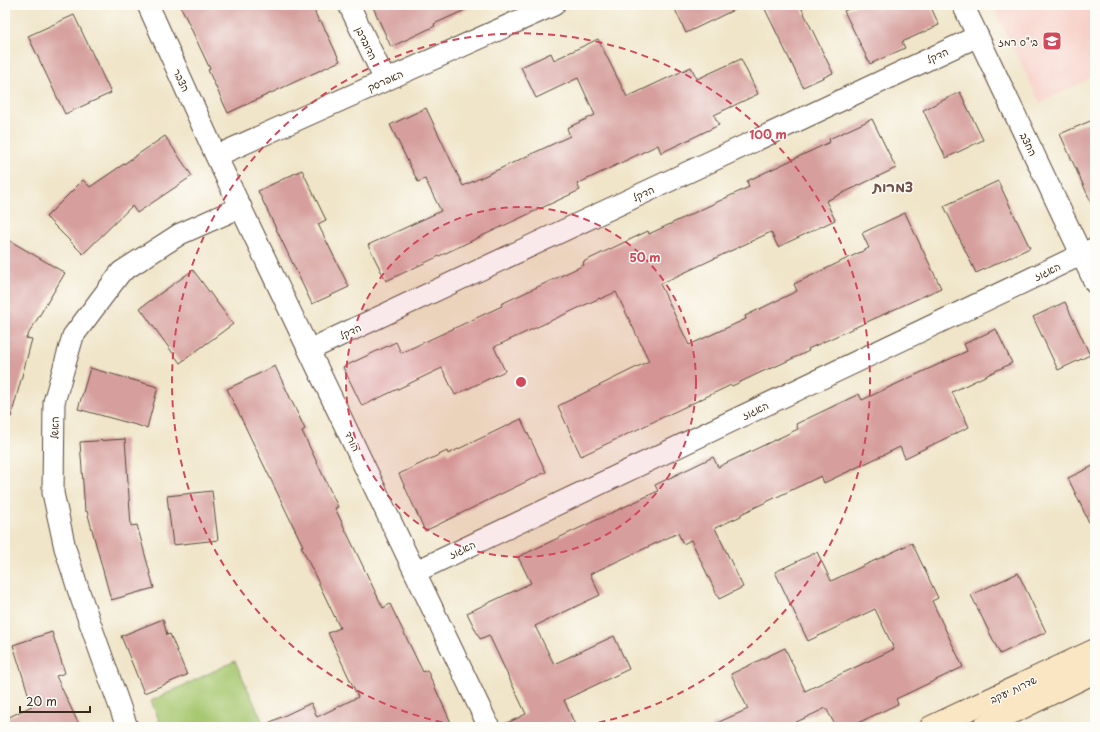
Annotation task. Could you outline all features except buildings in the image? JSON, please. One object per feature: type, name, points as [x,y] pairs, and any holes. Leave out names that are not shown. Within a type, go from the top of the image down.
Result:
[{"type":"street","name":"הצבר","points":[[148,5],[216,156]]},
{"type":"street","name":"הדובדבן","points":[[349,5],[385,80]]},
{"type":"street","name":"החצב","points":[[963,5],[1088,251],[1095,283]]},
{"type":"street","name":"האפרסק","points":[[216,156],[542,7]]},
{"type":"street","name":"הדקל","points":[[309,350],[978,36]]},
{"type":"street","name":"הורד","points":[[216,156],[489,727]]},
{"type":"street","name":"האשל","points":[[127,727],[79,592],[62,532],[53,493],[54,402],[73,336],[121,272],[180,234],[241,207]]},
{"type":"street","name":"האגוז","points":[[415,572],[1088,251]]},
{"type":"street","name":"שדרות יעקב","points":[[931,727],[1095,650]]},
{"type":"street","name":"שדרות יעקב","points":[[983,727],[1095,672]]},
{"type":"shaded area","name":"בי\"ס רמז","points":[[992,5],[1095,5],[1095,76],[1040,103]]},
{"type":"green space","points":[[235,661],[265,727],[162,727],[151,701]]},
{"type":"place","name":"בי\"ס רמז","points":[[1052,41]]},
{"type":"district","name":"צמרות","points":[[893,186]]}]
